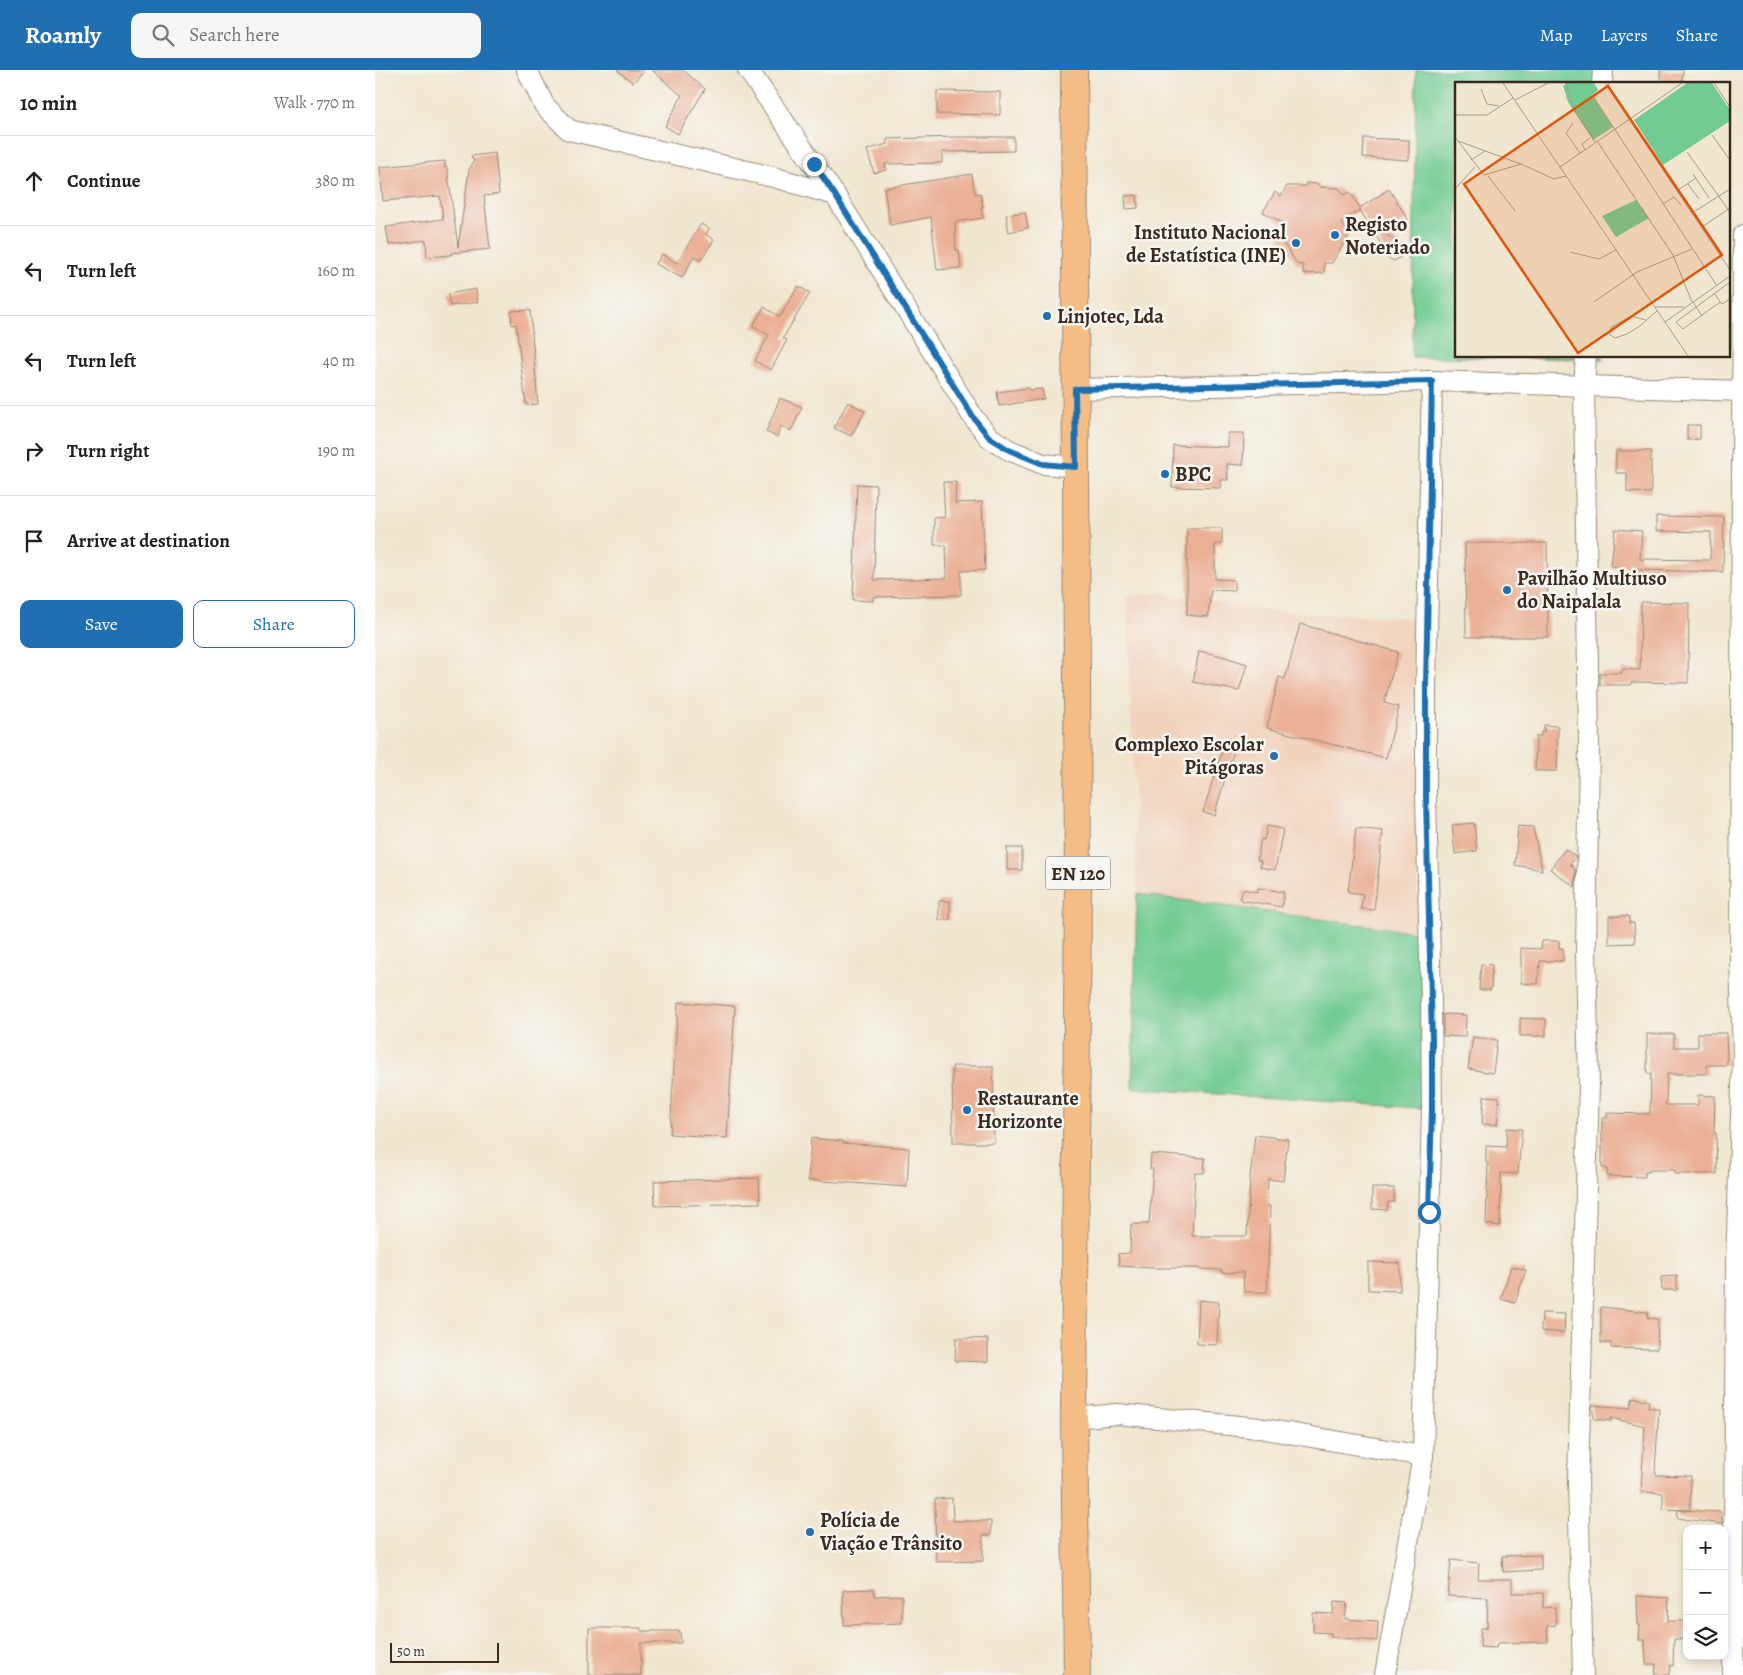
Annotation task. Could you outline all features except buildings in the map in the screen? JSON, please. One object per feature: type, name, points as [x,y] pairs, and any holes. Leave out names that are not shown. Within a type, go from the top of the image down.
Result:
[{"type":"main road","name":"EN 120","points":[[1075,70],[1078,886],[1075,1418],[1077,1675]]},
{"type":"street","points":[[527,70],[544,105],[569,130],[773,177],[835,195]]},
{"type":"street","points":[[748,70],[835,195],[973,417],[989,437],[1009,450],[1043,464],[1076,467]]},
{"type":"street","points":[[1733,1675],[1739,1403],[1743,1055],[1740,962],[1743,235]]},
{"type":"street","points":[[1583,1675],[1578,1480],[1589,1083],[1585,954],[1589,744],[1584,386],[1586,358]]},
{"type":"street","points":[[1075,389],[1432,381],[1742,391]]},
{"type":"street","points":[[1385,1675],[1423,1456],[1432,1109],[1426,704],[1432,381]]},
{"type":"street","points":[[1075,1418],[1117,1414],[1259,1428],[1423,1456]]},
{"type":"shaded area","name":"Complexo Escolar Pitágoras","points":[[1163,593],[1271,611],[1414,618],[1419,933],[1137,894],[1127,596]]},
{"type":"green space","points":[[1416,70],[1602,70],[1602,82],[1455,82],[1455,357],[1412,357]]},
{"type":"green space","points":[[1508,358],[1603,358],[1603,359]]},
{"type":"green space","points":[[1137,894],[1429,934],[1432,1109],[1132,1088]]},
{"type":"place","name":"Registo Noteriado","points":[[1335,235]]},
{"type":"place","name":"Instituto Nacional de Estatística (INE)","points":[[1296,243]]},
{"type":"place","name":"Linjotec, Lda","points":[[1047,316]]},
{"type":"place","name":"BPC","points":[[1165,474]]},
{"type":"place","name":"Pavilhão Multiuso do Naipalala","points":[[1507,590]]},
{"type":"place","name":"Complexo Escolar Pitágoras","points":[[1274,756]]},
{"type":"place","name":"Restaurante Horizonte","points":[[967,1110]]},
{"type":"place","name":"Polícia de Viação e Trânsito","points":[[810,1532]]},
{"type":"route","points":[[814,164],[973,417],[989,437],[1009,450],[1043,464],[1076,467],[1075,389],[1432,381],[1426,686],[1426,797],[1432,1038],[1429,1212]]}]
